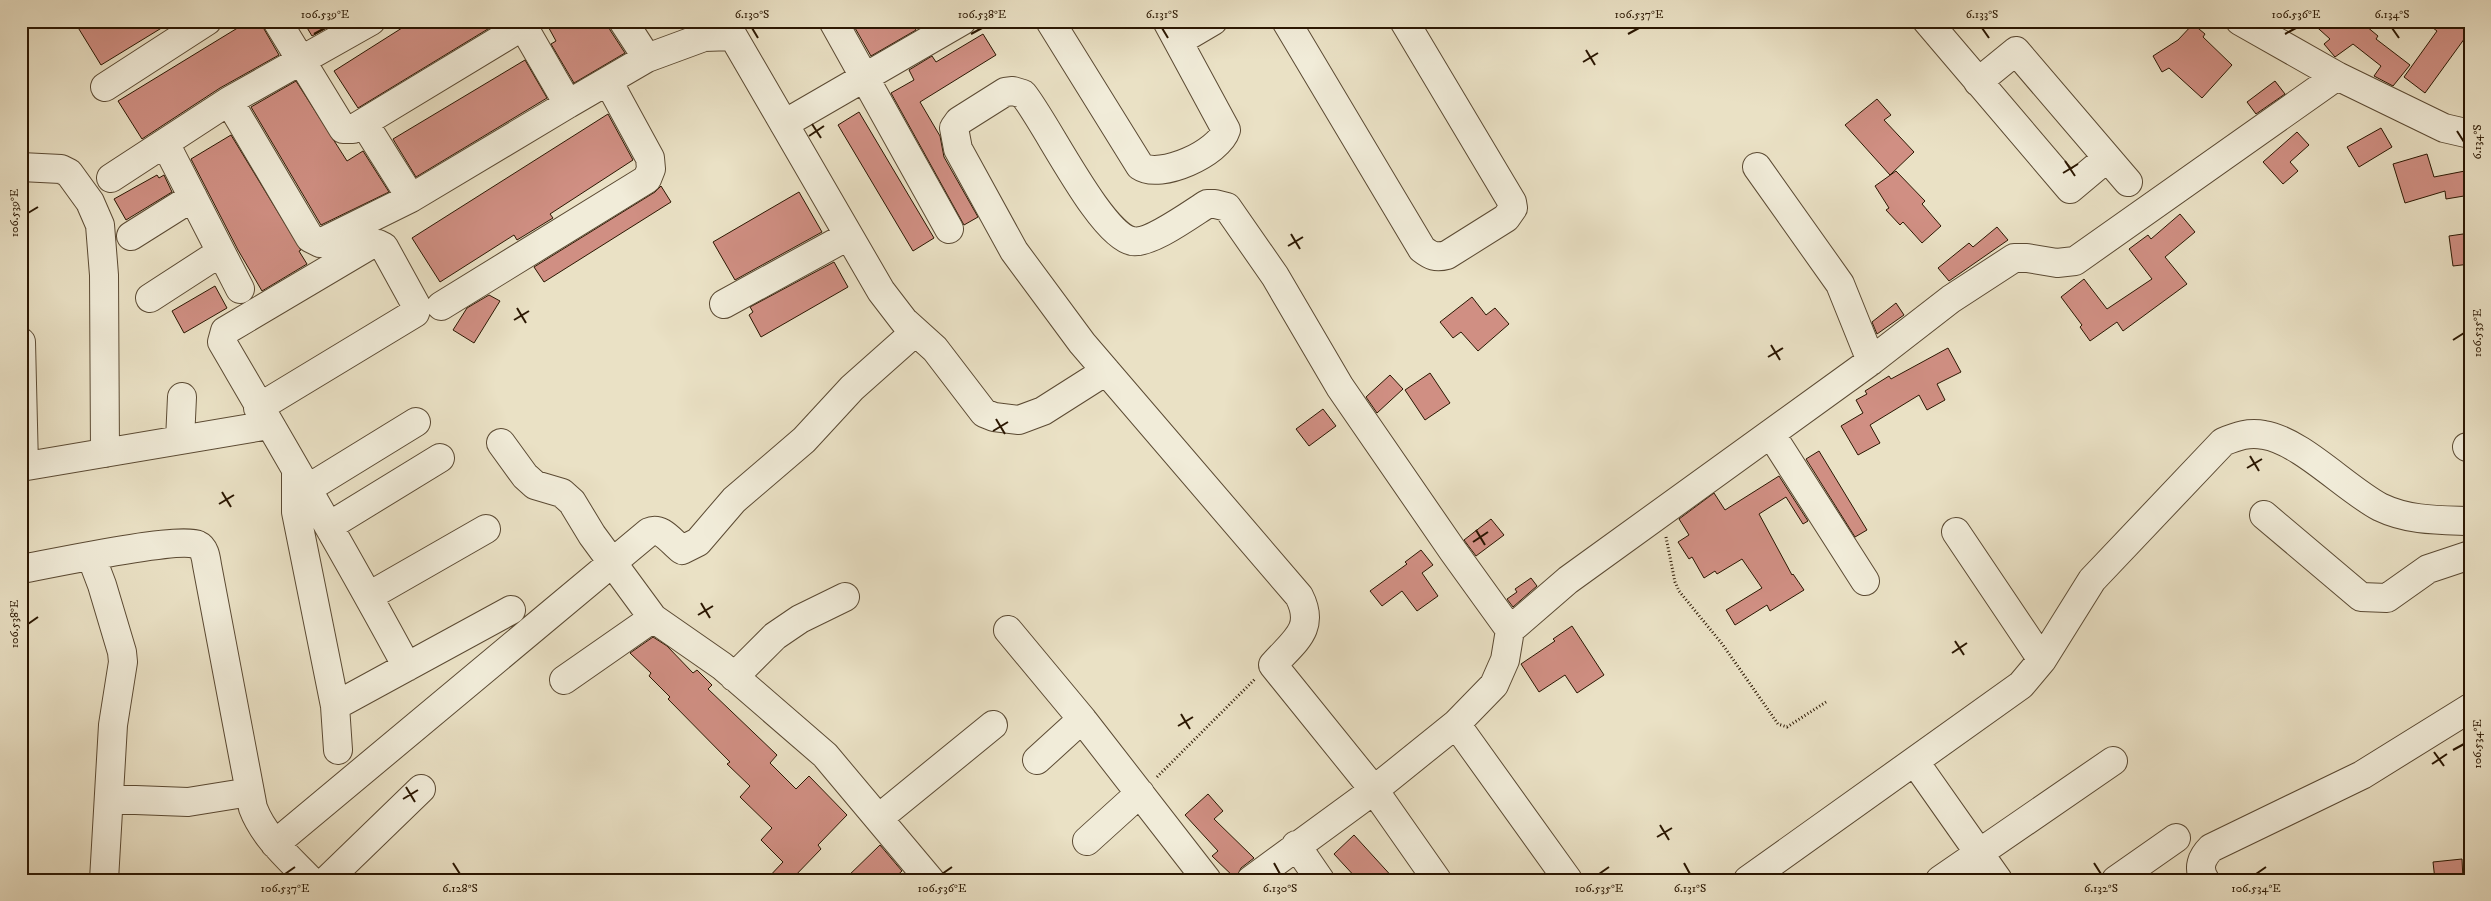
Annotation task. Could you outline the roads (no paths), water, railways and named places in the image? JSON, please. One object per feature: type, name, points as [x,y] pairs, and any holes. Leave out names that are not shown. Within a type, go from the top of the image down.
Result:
[{"type":"street","points":[[105,87],[207,21]]},
{"type":"street","points":[[278,21],[343,129],[353,129],[364,123],[522,24],[568,104]]},
{"type":"street","points":[[112,178],[229,101],[371,21]]},
{"type":"street","points":[[623,21],[647,58]]},
{"type":"street","points":[[833,21],[948,229]]},
{"type":"street","points":[[1050,21],[1135,158],[1145,170],[1158,171],[1195,158],[1214,147],[1224,138],[1226,130],[1173,31],[1213,21]]},
{"type":"street","points":[[1286,21],[1422,249],[1431,256],[1438,257],[1455,250],[1506,218],[1513,208],[1512,202],[1404,21]]},
{"type":"street","points":[[1927,21],[2070,189],[2107,158]]},
{"type":"street","points":[[2240,21],[2337,76],[2444,128],[2470,134]]},
{"type":"street","points":[[784,124],[863,78],[947,25]]},
{"type":"street","points":[[229,101],[310,238],[320,243],[410,198],[647,58],[704,37],[733,36],[881,291],[915,332],[936,350],[984,413],[1007,420],[1019,420],[1043,411],[1106,371]]},
{"type":"street","points":[[1978,82],[2016,51],[2128,182]]},
{"type":"street","points":[[1251,880],[1296,845],[1374,790],[1456,724],[1494,685],[1505,660],[1510,630],[1568,580],[1871,361],[1951,298],[2014,258],[2027,258],[2057,264],[2075,262],[2337,76]]},
{"type":"street","points":[[441,306],[647,179],[651,169],[650,158],[608,80]]},
{"type":"street","points":[[1437,880],[1374,790],[1273,665],[1294,641],[1306,623],[1305,608],[1298,596],[1106,371],[1014,251],[958,149],[954,128],[959,121],[1005,92],[1013,90],[1023,94],[1086,195],[1120,235],[1132,241],[1146,240],[1207,204],[1227,207],[1275,276],[1340,387],[1452,551],[1510,630]]},
{"type":"street","points":[[364,123],[410,198]]},
{"type":"street","points":[[165,143],[240,289]]},
{"type":"street","points":[[1757,166],[1840,284],[1871,361]]},
{"type":"street","points":[[21,167],[61,170],[69,173],[90,202],[100,225],[104,275],[105,453]]},
{"type":"street","points":[[132,236],[193,198]]},
{"type":"street","points":[[724,304],[848,236]]},
{"type":"street","points":[[21,342],[23,467],[180,440],[264,416],[415,313],[416,307],[382,245],[370,245],[225,331],[222,342],[264,416],[369,596],[407,667]]},
{"type":"street","points":[[150,298],[221,252]]},
{"type":"street","points":[[275,844],[653,530],[661,531],[682,550],[698,542],[734,500],[804,440],[852,388],[915,332]]},
{"type":"street","points":[[180,440],[182,397]]},
{"type":"street","points":[[301,478],[416,422]]},
{"type":"street","points":[[1771,434],[1865,581]]},
{"type":"street","points":[[1748,880],[2022,685],[2042,660],[2092,580],[2218,446],[2242,435],[2263,434],[2279,439],[2379,506],[2414,519],[2470,521]]},
{"type":"street","points":[[501,443],[525,476],[535,486],[562,493],[572,502],[592,536],[612,564],[634,589],[653,618],[734,677],[825,755],[879,818],[920,876]]},
{"type":"street","points":[[329,526],[440,458]]},
{"type":"street","points":[[301,478],[296,512],[335,706],[338,750]]},
{"type":"street","points":[[2264,515],[2361,597],[2386,598],[2428,569],[2470,555]]},
{"type":"street","points":[[369,596],[486,529]]},
{"type":"street","points":[[1956,532],[2042,660]]},
{"type":"street","points":[[21,569],[90,556],[188,543],[198,544],[202,548],[208,566],[250,792],[257,818],[275,844],[310,880]]},
{"type":"street","points":[[90,556],[102,585],[122,652],[123,662],[113,725],[104,880]]},
{"type":"street","points":[[734,677],[775,636],[800,619],[845,598]]},
{"type":"street","points":[[335,706],[511,610]]},
{"type":"street","points":[[564,680],[653,618]]},
{"type":"street","points":[[1008,630],[1082,719],[1208,880]]},
{"type":"street","points":[[2205,880],[2201,871],[2201,861],[2212,848],[2362,775],[2470,708]]},
{"type":"street","points":[[1037,760],[1082,719]]},
{"type":"street","points":[[1456,724],[1568,880]]},
{"type":"street","points":[[879,818],[993,725]]},
{"type":"street","points":[[1940,880],[1978,852],[2113,761]]},
{"type":"street","points":[[1914,762],[1998,880]]},
{"type":"street","points":[[327,880],[421,789]]},
{"type":"street","points":[[109,799],[188,802],[250,792]]},
{"type":"street","points":[[1087,841],[1140,793]]},
{"type":"street","points":[[2116,880],[2176,838]]},
{"type":"street","points":[[1296,845],[1320,880]]}]
